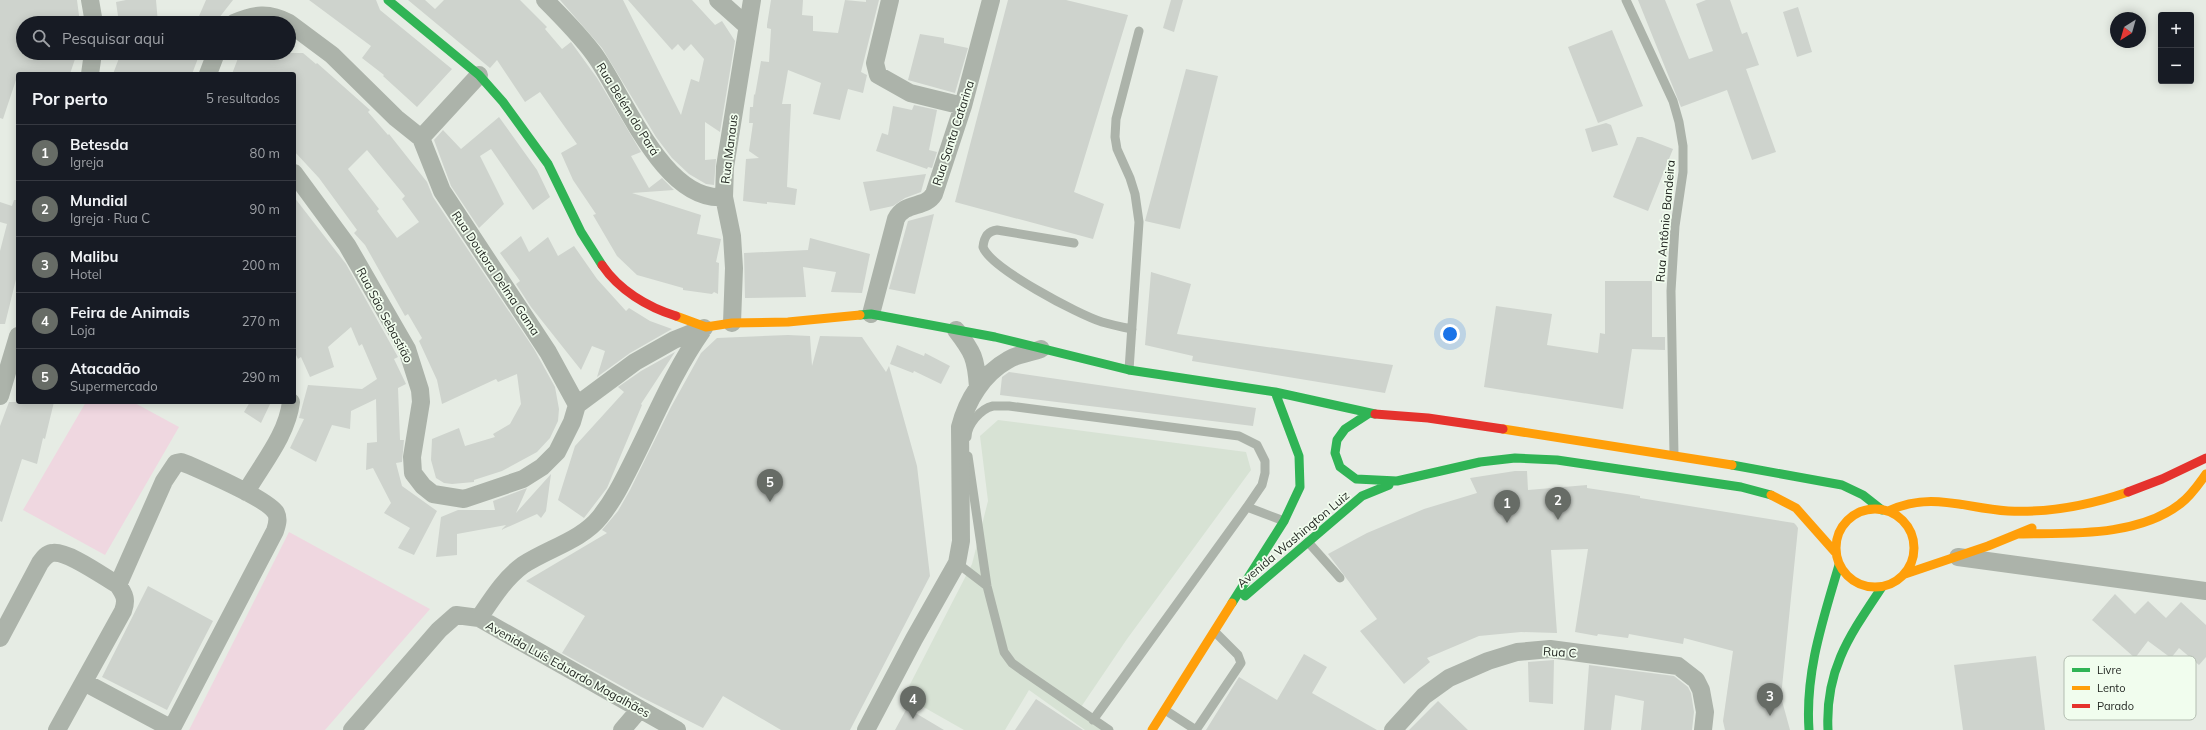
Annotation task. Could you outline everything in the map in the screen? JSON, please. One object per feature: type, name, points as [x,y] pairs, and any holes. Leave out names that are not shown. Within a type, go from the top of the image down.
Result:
[{"type":"main road","points":[[388,0],[478,75],[513,114],[548,164],[581,232],[603,267],[636,298],[654,309],[704,329],[732,323],[788,322],[871,314],[956,330],[1129,370],[1275,392],[1368,414],[1428,418],[1674,455],[1842,485],[1856,490],[1870,498],[1885,510],[1899,518],[1908,527],[1913,538],[1914,551],[1911,563],[1905,574],[1896,582],[1882,587],[1871,588],[1858,584],[1847,576],[1839,565],[1835,552],[1799,509],[1782,498],[1765,491],[1741,487],[1557,460],[1515,458],[1480,462],[1397,481],[1356,479],[1340,467],[1335,453],[1337,440],[1345,428],[1368,414]]},
{"type":"main road","name":"Avenida Washington Luiz","points":[[1152,730],[1284,521],[1300,487],[1299,456],[1275,392]]},
{"type":"main road","points":[[1835,552],[1837,537],[1843,524],[1854,515],[1867,510],[1885,510],[1903,504],[1928,500],[1996,510],[2024,511],[2070,507],[2100,502],[2125,494],[2152,484],[2206,458]]},
{"type":"main road","points":[[2020,534],[2118,528],[2148,520],[2178,505],[2206,474]]},
{"type":"main road","name":"Avenida Washington Luiz","points":[[1228,609],[1362,496],[1397,481]]},
{"type":"main road","points":[[1905,574],[2020,534],[2070,507]]},
{"type":"main road","points":[[1272,540],[1307,541]]},
{"type":"main road","points":[[1809,730],[1809,690],[1816,644],[1839,565]]},
{"type":"main road","points":[[1828,730],[1829,695],[1836,663],[1847,640],[1882,587]]},
{"type":"street","points":[[90,0],[93,16]]},
{"type":"street","name":"Rua Belém do Pará","points":[[545,0],[578,34],[594,54],[624,105],[660,161],[673,176],[699,194],[715,198],[724,197]]},
{"type":"street","points":[[718,0],[746,26]]},
{"type":"street","name":"Rua Manaus","points":[[732,323],[734,268],[732,236],[724,197],[727,152],[746,26],[752,0]]},
{"type":"street","points":[[890,0],[876,63],[878,75],[910,93],[963,106]]},
{"type":"street","name":"Rua Santa Catarina","points":[[871,314],[896,219],[903,210],[932,198],[963,106],[991,0]]},
{"type":"street","name":"Rua Doutora Delma Gama","points":[[249,16],[270,16]]},
{"type":"street","name":"Rua Doutora Delma Gama","points":[[296,28],[332,55],[396,118],[421,138],[442,191],[548,352],[577,405]]},
{"type":"street","points":[[90,72],[92,60]]},
{"type":"street","points":[[209,72],[213,60]]},
{"type":"street","points":[[421,138],[478,75]]},
{"type":"street","name":"Rua São Sebastião","points":[[296,176],[347,245],[407,349],[420,390],[420,402],[412,457],[413,473],[423,486],[433,494],[464,499],[523,479],[542,467],[557,452],[572,422],[577,405]]},
{"type":"street","points":[[577,405],[635,362],[674,340],[704,329]]},
{"type":"street","points":[[479,618],[502,584],[523,566],[584,531],[599,519],[618,489],[657,415],[683,358],[704,329]]},
{"type":"street","points":[[956,330],[972,351],[977,369],[978,387]]},
{"type":"street","points":[[0,396],[16,343]]},
{"type":"street","points":[[866,730],[914,639],[957,563],[961,541],[960,427],[964,411],[978,387],[992,371],[1009,359],[1041,350]]},
{"type":"street","points":[[246,492],[283,430],[289,416],[291,404]]},
{"type":"street","points":[[84,682],[172,729],[277,524],[276,511],[246,492],[189,464],[181,462],[176,464],[164,481],[118,585]]},
{"type":"street","points":[[0,638],[40,563],[46,556],[59,553],[68,556],[118,585],[125,596],[126,603],[124,611],[57,730]]},
{"type":"street","points":[[1957,556],[2206,591]]},
{"type":"street","name":"Avenida Luís Eduardo Magalhães","points":[[352,730],[439,630],[456,615],[479,618],[677,730]]},
{"type":"street","name":"Rua C","points":[[1393,730],[1424,696],[1449,678],[1488,661],[1517,652],[1550,649],[1678,666],[1696,680],[1701,690],[1705,712],[1703,730]]},
{"type":"street","points":[[622,730],[640,709]]},
{"type":"lane","name":"Rua Antônio Bandeira","points":[[1626,0],[1673,101],[1679,122],[1683,146],[1683,172],[1675,226],[1671,291],[1674,455]]},
{"type":"lane","points":[[1129,370],[1139,222],[1133,188],[1117,149],[1114,137],[1116,119],[1138,31]]},
{"type":"lane","points":[[1074,243],[997,230],[991,231],[986,235],[983,247],[989,258],[1050,298],[1102,322],[1132,330]]},
{"type":"lane","points":[[1093,720],[1262,485],[1265,473],[1265,461],[1257,445],[1239,436],[1010,406],[991,407],[980,413],[967,432],[967,455],[987,586],[1004,652],[1012,663],[1093,720],[1109,730]]},
{"type":"lane","points":[[1247,507],[1284,521]]},
{"type":"lane","points":[[1307,541],[1340,578]]},
{"type":"lane","points":[[957,563],[987,586]]},
{"type":"lane","points":[[1165,709],[1196,730],[1242,663],[1238,655],[1214,632]]},
{"type":"shaded area","points":[[85,404],[137,404],[179,427],[105,555],[23,510]]},
{"type":"shaded area","points":[[998,420],[1246,452],[1251,470],[1127,639],[1079,710],[1109,730],[1085,730],[1029,690],[1005,730],[964,730],[904,696],[972,564],[988,501],[980,436]]},
{"type":"shaded area","points":[[289,532],[430,609],[325,730],[189,730]]},
{"type":"building","points":[[0,0],[77,0],[79,16],[16,16],[16,60],[75,60],[71,72],[16,72],[16,80],[3,119],[0,118]]},
{"type":"building","points":[[126,0],[156,0],[157,16],[118,16],[116,2]]},
{"type":"building","points":[[206,0],[233,0],[220,16],[199,16]]},
{"type":"building","points":[[309,0],[376,0],[380,10],[452,69],[417,107],[383,76],[384,75],[362,58],[371,46]]},
{"type":"building","points":[[408,0],[425,0],[435,9],[444,0],[520,0],[547,27],[545,29],[562,49],[571,42],[597,78],[641,152],[631,156],[649,188],[662,178],[674,190],[632,193],[701,215],[697,234],[721,239],[716,262],[719,263],[718,294],[714,292],[712,294],[683,290],[683,288],[637,275],[617,256],[593,215],[596,214],[573,180],[561,153],[577,144],[540,92],[525,102],[497,60],[490,68]]},
{"type":"building","points":[[560,0],[623,0],[681,115],[691,79],[699,82],[704,59],[691,44],[684,51],[678,44],[672,50],[628,0],[692,0],[715,25],[722,21],[735,41],[720,132],[705,122],[705,160],[716,159],[714,185],[706,184],[689,174],[672,158],[656,137],[602,48]]},
{"type":"building","points":[[771,0],[803,0],[802,15],[813,16],[813,31],[838,33],[845,0],[866,2],[866,0],[879,0],[861,72],[867,75],[863,93],[848,89],[840,120],[813,114],[821,83],[788,70],[782,104],[791,104],[787,187],[797,189],[795,205],[743,201],[746,159],[759,158],[749,151],[753,123],[749,123],[750,107],[753,107],[754,94],[755,95],[761,61],[769,62],[771,29],[767,28],[767,25]]},
{"type":"building","points":[[1008,0],[1066,0],[1128,15],[1074,192],[1104,204],[1093,239],[955,202]]},
{"type":"building","points":[[1171,0],[1183,0],[1174,32],[1163,28]]},
{"type":"building","points":[[1638,0],[1665,0],[1689,59],[1713,51],[1696,4],[1706,0],[1730,0],[1742,34],[1747,32],[1759,65],[1746,69],[1776,152],[1752,160],[1727,90],[1681,107]]},
{"type":"building","points":[[1798,7],[1812,52],[1797,57],[1783,12]]},
{"type":"building","points":[[1612,30],[1643,106],[1598,123],[1568,47]]},
{"type":"building","points":[[920,34],[944,38],[944,43],[968,48],[955,93],[908,80]]},
{"type":"building","points":[[296,53],[303,53],[316,64],[317,63],[370,110],[368,112],[388,135],[389,134],[427,182],[433,197],[534,349],[555,387],[559,409],[558,421],[550,438],[537,452],[502,471],[474,480],[474,482],[452,484],[444,483],[436,478],[431,460],[432,439],[459,428],[465,446],[495,437],[493,434],[510,424],[521,404],[517,374],[498,382],[496,379],[442,404],[437,380],[419,341],[422,338],[408,314],[405,316],[365,245],[354,233],[357,230],[319,178],[296,153],[296,72],[233,72],[237,60],[296,60]],"holes":[[[367,150],[405,196],[402,199],[419,222],[397,238],[377,211],[379,209],[348,169]]]},
{"type":"building","points":[[118,60],[197,60],[193,72],[114,72]]},
{"type":"building","points":[[1186,69],[1218,76],[1180,229],[1145,221]]},
{"type":"building","points":[[914,105],[937,110],[929,150],[937,152],[932,168],[928,167],[927,169],[876,151],[882,133],[888,135],[893,106],[912,110]]},
{"type":"building","points":[[499,117],[537,170],[550,197],[533,210],[491,149],[480,156],[504,204],[479,228],[451,186],[434,140],[443,130],[461,149]]},
{"type":"building","points":[[1606,123],[1611,125],[1618,145],[1592,152],[1585,129]]},
{"type":"building","points":[[1637,137],[1642,137],[1673,149],[1648,211],[1613,197]]},
{"type":"building","points":[[926,174],[921,192],[905,198],[893,206],[870,211],[863,182]]},
{"type":"building","points":[[14,200],[16,200],[16,279],[5,324],[0,324],[0,251],[7,224],[0,222],[0,202],[12,206]]},
{"type":"building","points":[[296,200],[346,264],[398,357],[394,359],[406,384],[398,388],[400,440],[404,440],[402,462],[396,463],[402,486],[437,511],[414,555],[398,548],[410,528],[384,513],[391,503],[373,468],[366,470],[367,443],[377,442],[376,399],[351,411],[350,429],[332,425],[316,462],[290,448],[304,419],[299,418],[308,385],[362,389],[377,379],[362,344],[359,346],[351,327],[328,347],[334,367],[310,377],[301,357],[298,359],[296,355]]},
{"type":"building","points":[[934,214],[915,294],[889,289],[908,221]]},
{"type":"building","points":[[521,236],[529,252],[548,237],[558,256],[574,246],[597,279],[626,311],[629,308],[650,321],[672,329],[630,353],[597,377],[605,351],[592,346],[581,370],[531,307],[516,284],[520,281],[500,253]]},
{"type":"building","points":[[810,238],[870,254],[862,293],[831,292],[836,272],[803,267],[806,297],[745,298],[744,253],[808,250]]},
{"type":"building","points":[[1151,272],[1191,284],[1177,334],[1393,365],[1385,393],[1192,361],[1193,356],[1145,345]]},
{"type":"building","points":[[1605,281],[1652,281],[1652,337],[1665,337],[1665,350],[1632,349],[1623,409],[1484,387],[1496,306],[1552,314],[1547,345],[1598,353],[1600,333],[1605,334]]},
{"type":"building","points":[[788,335],[810,336],[812,366],[820,336],[862,337],[886,372],[889,366],[917,466],[930,576],[850,730],[781,730],[723,696],[703,728],[641,697],[562,653],[585,616],[526,581],[607,533],[602,530],[618,511],[630,490],[671,407],[701,353],[717,338]]},
{"type":"building","points":[[897,345],[924,356],[925,353],[950,366],[941,384],[914,371],[913,373],[890,364]]},
{"type":"building","points":[[675,352],[641,404],[642,405],[607,488],[584,518],[558,500],[575,446],[624,392],[618,387],[641,371]]},
{"type":"building","points":[[1009,372],[1256,408],[1253,426],[1000,395],[1002,377]]},
{"type":"building","points":[[9,402],[16,402],[16,404],[54,404],[37,464],[22,459],[2,522],[0,521],[0,426]]},
{"type":"building","points":[[249,404],[270,404],[261,423],[244,412]]},
{"type":"building","points":[[1515,471],[1527,471],[1528,490],[1587,485],[1587,488],[1640,496],[1640,498],[1794,523],[1798,528],[1781,697],[1790,730],[1725,730],[1723,721],[1733,651],[1684,638],[1683,644],[1629,634],[1628,638],[1598,634],[1597,636],[1575,632],[1588,549],[1551,550],[1557,633],[1521,632],[1479,636],[1427,658],[1430,662],[1404,684],[1360,631],[1377,619],[1328,554],[1367,533],[1424,509],[1477,493],[1470,478]]},
{"type":"building","points":[[551,474],[546,511],[541,518],[537,514],[501,530],[506,525],[457,534],[457,555],[436,557],[441,517],[458,510],[495,510],[493,501],[527,488],[516,513]]},
{"type":"building","points":[[148,586],[213,621],[167,710],[102,677]]},
{"type":"building","points":[[2115,594],[2135,614],[2148,601],[2166,618],[2181,602],[2206,625],[2206,657],[2199,665],[2196,662],[2196,656],[2188,656],[2179,648],[2173,656],[2168,656],[2148,641],[2137,656],[2133,656],[2092,620]]},
{"type":"building","points":[[1304,654],[1327,667],[1312,693],[1377,730],[1206,730],[1239,677],[1277,700]]},
{"type":"building","points":[[2036,656],[2045,730],[1963,730],[1954,665]]},
{"type":"building","points":[[1554,660],[1553,704],[1529,702],[1528,662]]},
{"type":"building","points":[[1589,665],[1674,676],[1688,687],[1691,693],[1694,712],[1692,730],[1641,730],[1644,701],[1615,695],[1611,730],[1584,730]]},
{"type":"building","points":[[1036,699],[1083,730],[1015,730]]},
{"type":"building","points":[[1438,701],[1468,730],[1409,730]]},
{"type":"building","points":[[907,708],[944,730],[895,730]]},
{"type":"traffic: fast","points":[[388,0],[479,75],[503,102],[548,164],[581,232],[602,265]]},
{"type":"traffic: fast","points":[[860,315],[871,314],[995,337],[1129,370],[1275,392],[1375,414]]},
{"type":"traffic: fast","points":[[1232,603],[1284,521],[1300,487],[1299,456],[1275,392]]},
{"type":"traffic: fast","points":[[1368,414],[1345,429],[1337,440],[1335,453],[1340,467],[1356,479],[1397,481],[1480,462],[1515,458],[1557,460],[1741,487],[1771,495]]},
{"type":"traffic: fast","points":[[1732,465],[1842,485],[1863,495],[1882,510]]},
{"type":"traffic: fast","points":[[1245,596],[1362,496],[1389,485]]},
{"type":"traffic: fast","points":[[1809,730],[1808,709],[1816,646],[1839,565]]},
{"type":"traffic: fast","points":[[1828,730],[1828,708],[1835,671],[1850,637],[1882,587]]},
{"type":"traffic: slow","points":[[676,316],[706,327],[732,323],[788,322],[860,315]]},
{"type":"traffic: slow","points":[[1503,429],[1732,465]]},
{"type":"traffic: slow","points":[[2020,534],[2060,534],[2103,531],[2124,528],[2144,522],[2163,515],[2184,501],[2206,474]]},
{"type":"traffic: slow","points":[[1888,511],[1904,505],[1933,501],[2008,511],[2038,511],[2099,501],[2128,492]]},
{"type":"traffic: slow","points":[[1771,495],[1796,508],[1835,552]]},
{"type":"traffic: slow","points":[[1875,509],[1890,512],[1903,520],[1911,533],[1914,548],[1911,563],[1903,576],[1890,584],[1875,587],[1860,584],[1847,576],[1839,563],[1836,548],[1839,533],[1847,520],[1860,512],[1875,509]]},
{"type":"traffic: slow","points":[[1905,574],[1988,546],[2032,528]]},
{"type":"traffic: slow","points":[[1152,730],[1232,603]]},
{"type":"traffic: jam","points":[[602,265],[625,290],[655,308],[676,316]]},
{"type":"traffic: jam","points":[[1375,414],[1428,418],[1503,429]]},
{"type":"traffic: jam","points":[[2128,492],[2162,479],[2206,458]]},
{"type":"place","name":"Atacadão","points":[[770,502]]},
{"type":"place","name":"Mundial","points":[[1558,520]]},
{"type":"place","name":"Betesda","points":[[1507,523]]},
{"type":"place","name":"Malibu","points":[[1770,716]]},
{"type":"place","name":"Feira de Animais","points":[[913,719]]}]
